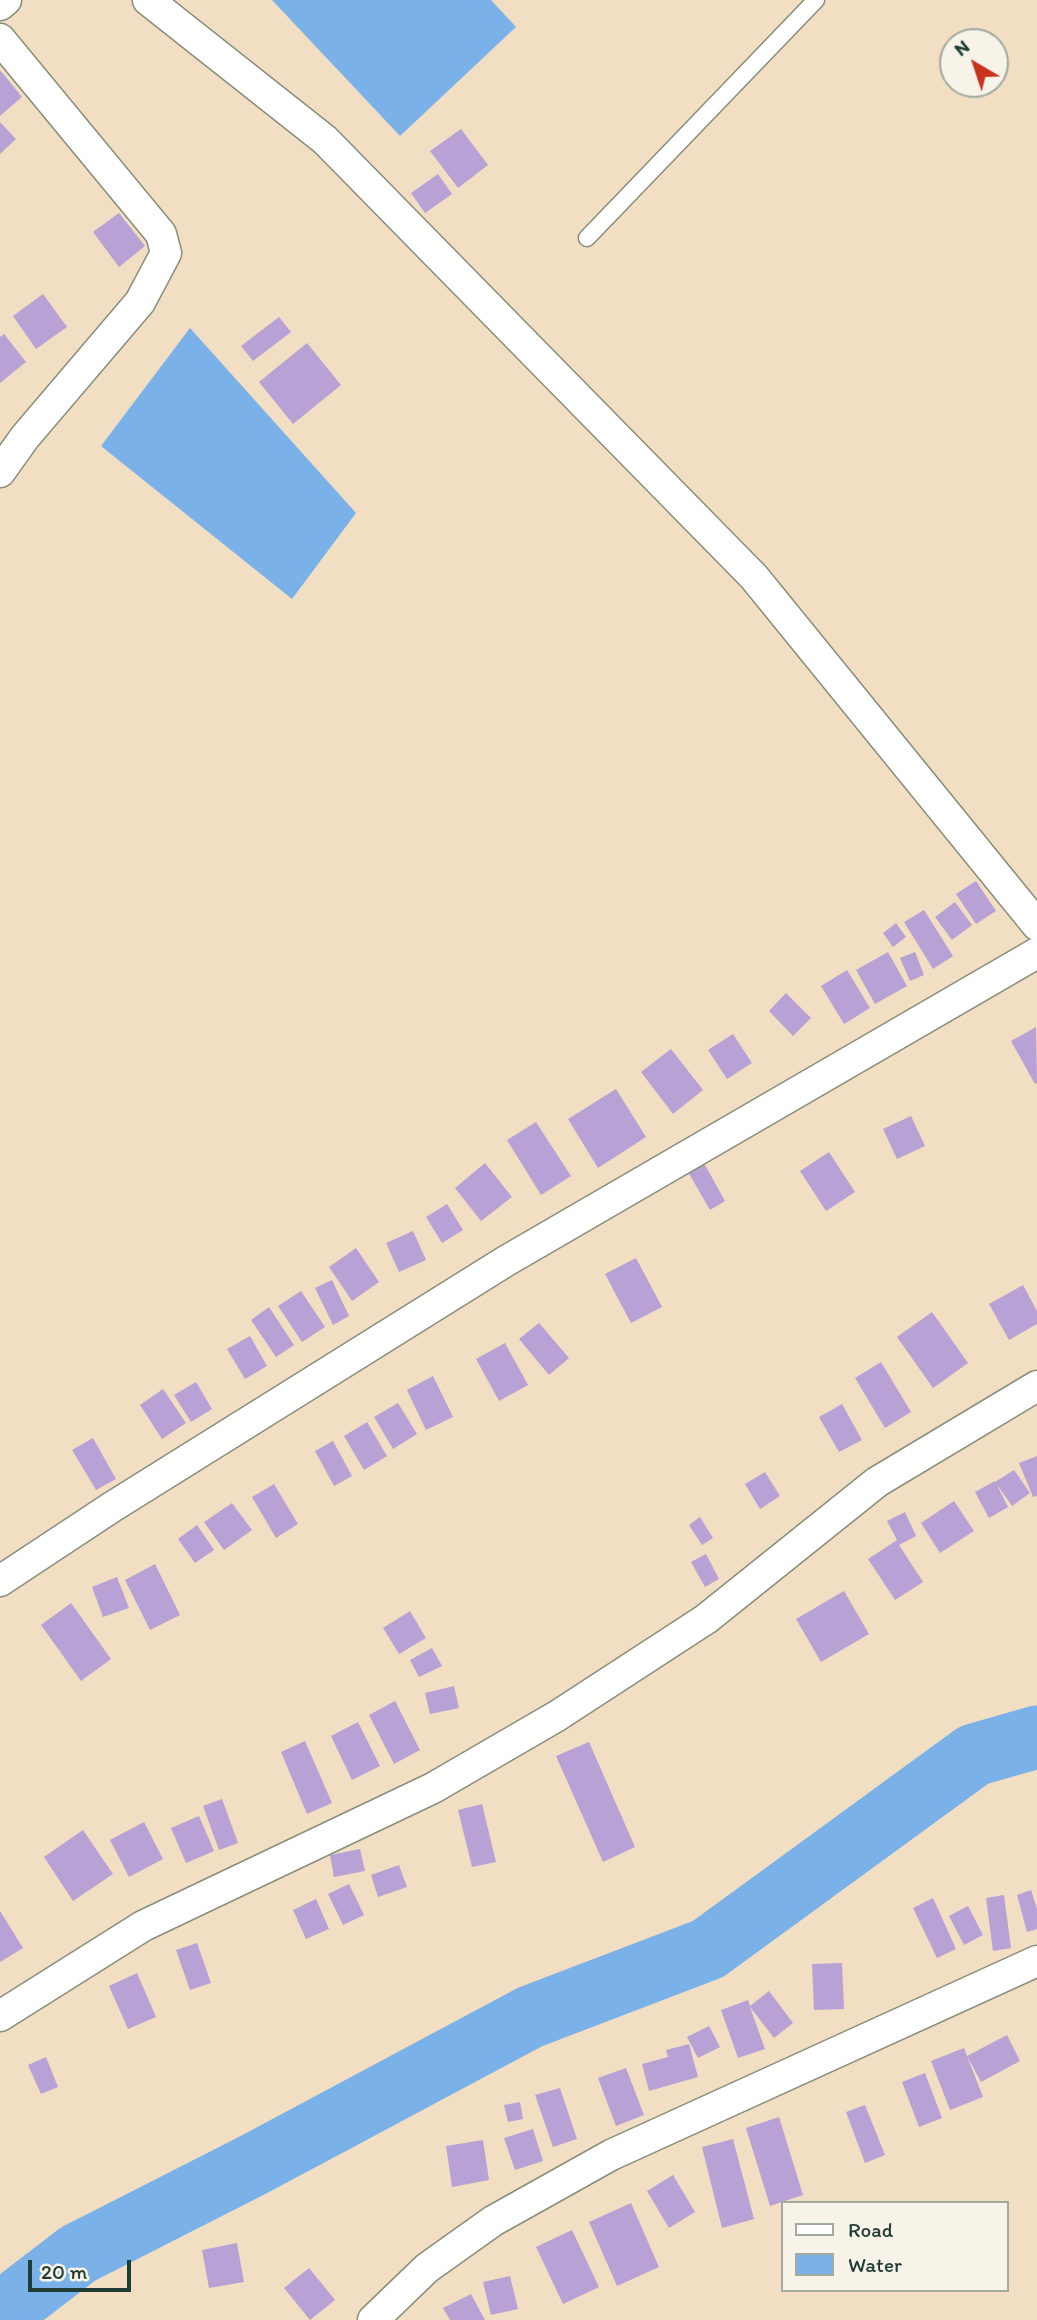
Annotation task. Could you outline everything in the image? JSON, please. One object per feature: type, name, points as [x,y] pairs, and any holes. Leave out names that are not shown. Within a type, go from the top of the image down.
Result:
[{"type":"street","points":[[0,5],[6,0]]},
{"type":"street","points":[[148,0],[325,140],[754,577],[1037,925]]},
{"type":"street","points":[[0,39],[161,234],[166,253],[140,302],[25,437],[0,472]]},
{"type":"street","points":[[0,1581],[112,1507],[506,1261],[1037,953]]},
{"type":"street","points":[[0,2016],[143,1926],[433,1788],[558,1716],[706,1619],[877,1482],[1037,1386]]},
{"type":"street","points":[[373,2320],[427,2268],[493,2221],[611,2155],[1037,1961]]},
{"type":"lane","points":[[587,238],[816,0]]},
{"type":"water","points":[[272,0],[491,0],[516,27],[400,136]]},
{"type":"water","points":[[190,328],[356,513],[292,599],[101,446]]},
{"type":"building","points":[[0,70],[22,97],[0,116]]},
{"type":"building","points":[[0,122],[16,139],[0,154]]},
{"type":"building","points":[[461,129],[488,165],[458,188],[430,151]]},
{"type":"building","points":[[438,174],[452,194],[425,213],[411,193]]},
{"type":"building","points":[[119,213],[145,246],[119,267],[93,232]]},
{"type":"building","points":[[43,294],[67,327],[36,349],[13,316]]},
{"type":"building","points":[[279,317],[291,332],[253,361],[241,346]]},
{"type":"building","points":[[4,334],[26,362],[0,383],[0,337]]},
{"type":"building","points":[[307,343],[341,385],[293,424],[259,382]]},
{"type":"building","points":[[976,881],[996,911],[976,924],[956,894]]},
{"type":"building","points":[[955,902],[972,925],[952,940],[935,917]]},
{"type":"building","points":[[924,910],[953,956],[933,969],[904,922]]},
{"type":"building","points":[[896,923],[906,937],[893,947],[883,933]]},
{"type":"building","points":[[888,952],[907,986],[875,1004],[856,970]]},
{"type":"building","points":[[915,952],[924,975],[910,981],[900,958]]},
{"type":"building","points":[[847,970],[870,1008],[844,1024],[821,986]]},
{"type":"building","points":[[786,993],[811,1018],[793,1036],[769,1011]]},
{"type":"building","points":[[1036,1027],[1037,1083],[1035,1084],[1011,1041]]},
{"type":"building","points":[[733,1034],[752,1063],[727,1079],[708,1050]]},
{"type":"building","points":[[671,1049],[703,1090],[673,1114],[641,1072]]},
{"type":"building","points":[[616,1089],[646,1137],[598,1168],[568,1119]]},
{"type":"building","points":[[911,1116],[925,1146],[897,1159],[883,1129]]},
{"type":"building","points":[[536,1122],[571,1176],[541,1195],[507,1140]]},
{"type":"building","points":[[829,1152],[855,1192],[826,1211],[800,1171]]},
{"type":"building","points":[[485,1163],[512,1197],[481,1221],[455,1188]]},
{"type":"building","points":[[704,1163],[725,1201],[710,1210],[688,1172]]},
{"type":"building","points":[[447,1204],[463,1230],[442,1243],[426,1217]]},
{"type":"building","points":[[413,1231],[426,1260],[399,1272],[386,1243]]},
{"type":"building","points":[[356,1248],[379,1282],[352,1301],[329,1267]]},
{"type":"building","points":[[636,1258],[662,1307],[631,1323],[605,1274]]},
{"type":"building","points":[[332,1280],[349,1316],[333,1325],[315,1288]]},
{"type":"building","points":[[1023,1285],[1037,1311],[1037,1324],[1009,1340],[989,1304]]},
{"type":"building","points":[[301,1291],[325,1327],[302,1342],[278,1306]]},
{"type":"building","points":[[269,1307],[294,1345],[276,1357],[251,1320]]},
{"type":"building","points":[[932,1312],[968,1363],[933,1388],[897,1337]]},
{"type":"building","points":[[539,1323],[569,1358],[549,1375],[519,1339]]},
{"type":"building","points":[[250,1336],[267,1366],[245,1379],[227,1349]]},
{"type":"building","points":[[505,1343],[528,1385],[499,1401],[476,1359]]},
{"type":"building","points":[[881,1362],[911,1412],[885,1428],[855,1378]]},
{"type":"building","points":[[433,1376],[453,1417],[426,1430],[407,1390]]},
{"type":"building","points":[[196,1382],[212,1409],[191,1422],[174,1395]]},
{"type":"building","points":[[163,1389],[186,1423],[162,1439],[140,1405]]},
{"type":"building","points":[[398,1403],[417,1434],[393,1449],[374,1417]]},
{"type":"building","points":[[842,1404],[862,1440],[839,1452],[819,1417]]},
{"type":"building","points":[[367,1422],[387,1456],[364,1470],[344,1436]]},
{"type":"building","points":[[93,1438],[116,1479],[96,1490],[72,1450]]},
{"type":"building","points":[[333,1441],[352,1476],[334,1486],[315,1451]]},
{"type":"building","points":[[1037,1456],[1037,1496],[1033,1497],[1019,1463]]},
{"type":"building","points":[[1014,1470],[1030,1493],[1012,1506],[995,1482]]},
{"type":"building","points":[[765,1472],[780,1496],[760,1509],[745,1484]]},
{"type":"building","points":[[995,1481],[1008,1507],[989,1518],[975,1492]]},
{"type":"building","points":[[274,1484],[298,1524],[276,1538],[252,1497]]},
{"type":"building","points":[[954,1501],[974,1531],[940,1553],[921,1523]]},
{"type":"building","points":[[232,1503],[252,1530],[224,1550],[204,1522]]},
{"type":"building","points":[[905,1512],[916,1536],[899,1545],[923,1582],[895,1600],[868,1559],[897,1540],[887,1521]]},
{"type":"building","points":[[700,1517],[713,1538],[702,1545],[689,1525]]},
{"type":"building","points":[[197,1525],[214,1550],[195,1563],[178,1539]]},
{"type":"building","points":[[706,1554],[719,1579],[705,1587],[691,1562]]},
{"type":"building","points":[[155,1564],[180,1615],[150,1630],[125,1580]]},
{"type":"building","points":[[117,1577],[129,1608],[103,1617],[92,1587]]},
{"type":"building","points":[[844,1591],[869,1634],[821,1662],[796,1619]]},
{"type":"building","points":[[71,1603],[111,1659],[81,1681],[41,1625]]},
{"type":"building","points":[[410,1611],[426,1638],[399,1654],[383,1628]]},
{"type":"building","points":[[432,1648],[442,1666],[419,1677],[410,1660]]},
{"type":"building","points":[[454,1686],[459,1708],[430,1714],[425,1693]]},
{"type":"building","points":[[395,1701],[420,1750],[394,1764],[369,1715]]},
{"type":"building","points":[[358,1722],[380,1766],[352,1780],[331,1736]]},
{"type":"building","points":[[305,1741],[332,1803],[307,1814],[281,1752]]},
{"type":"building","points":[[589,1742],[635,1847],[603,1862],[556,1756]]},
{"type":"building","points":[[222,1799],[238,1843],[219,1850],[203,1806]]},
{"type":"building","points":[[482,1804],[496,1862],[472,1867],[458,1810]]},
{"type":"building","points":[[199,1816],[214,1851],[186,1863],[171,1828]]},
{"type":"building","points":[[144,1822],[163,1859],[129,1877],[110,1840]]},
{"type":"building","points":[[83,1830],[113,1874],[73,1901],[44,1857]]},
{"type":"building","points":[[360,1849],[365,1871],[334,1877],[330,1855]]},
{"type":"building","points":[[399,1865],[407,1887],[378,1897],[371,1875]]},
{"type":"building","points":[[349,1884],[364,1915],[343,1925],[328,1894]]},
{"type":"building","points":[[1031,1890],[1037,1909],[1037,1929],[1027,1932],[1017,1895]]},
{"type":"building","points":[[1004,1895],[1011,1948],[993,1951],[986,1898]]},
{"type":"building","points":[[933,1898],[956,1949],[937,1958],[913,1908]]},
{"type":"building","points":[[316,1899],[329,1929],[306,1939],[293,1910]]},
{"type":"building","points":[[968,1906],[983,1935],[964,1945],[949,1916]]},
{"type":"building","points":[[0,1911],[23,1948],[0,1962]]},
{"type":"building","points":[[197,1943],[211,1983],[190,1990],[176,1950]]},
{"type":"building","points":[[842,1963],[844,2009],[814,2010],[812,1964]]},
{"type":"building","points":[[137,1973],[156,2017],[128,2029],[109,1986]]},
{"type":"building","points":[[769,1991],[793,2023],[774,2038],[750,2007],[765,2049],[738,2058],[721,2010],[748,2000],[750,2006]]},
{"type":"building","points":[[709,2026],[720,2047],[698,2058],[687,2037]]},
{"type":"building","points":[[1007,2035],[1020,2061],[981,2082],[967,2056]]},
{"type":"building","points":[[689,2044],[698,2077],[649,2091],[642,2064],[668,2057],[666,2050]]},
{"type":"building","points":[[964,2048],[983,2097],[950,2110],[931,2061]]},
{"type":"building","points":[[46,2057],[58,2087],[41,2094],[28,2065]]},
{"type":"building","points":[[626,2068],[644,2115],[616,2126],[598,2078]]},
{"type":"building","points":[[925,2073],[942,2118],[919,2127],[902,2082]]},
{"type":"building","points":[[560,2088],[577,2139],[553,2147],[535,2095]]},
{"type":"building","points":[[520,2102],[523,2119],[508,2122],[504,2105]]},
{"type":"building","points":[[865,2105],[885,2155],[865,2163],[846,2112]]},
{"type":"building","points":[[779,2117],[803,2195],[770,2206],[746,2128]]},
{"type":"building","points":[[533,2129],[543,2161],[515,2170],[504,2138]]},
{"type":"building","points":[[733,2139],[754,2219],[722,2228],[702,2147]]},
{"type":"building","points":[[483,2140],[489,2180],[452,2187],[446,2146]]},
{"type":"building","points":[[673,2175],[695,2212],[669,2228],[647,2191]]},
{"type":"building","points":[[631,2203],[659,2267],[617,2286],[589,2222]]},
{"type":"building","points":[[572,2230],[599,2287],[563,2304],[536,2247]]},
{"type":"building","points":[[237,2243],[244,2282],[209,2288],[202,2250]]},
{"type":"building","points":[[309,2268],[335,2300],[310,2320],[284,2288]]},
{"type":"building","points":[[510,2276],[518,2309],[491,2315],[483,2282]]},
{"type":"building","points":[[471,2294],[485,2320],[450,2320],[443,2308]]},
{"type":"waterway","points":[[0,2314],[78,2254],[253,2165],[530,2017],[708,1949],[974,1755],[1037,1737]]}]
